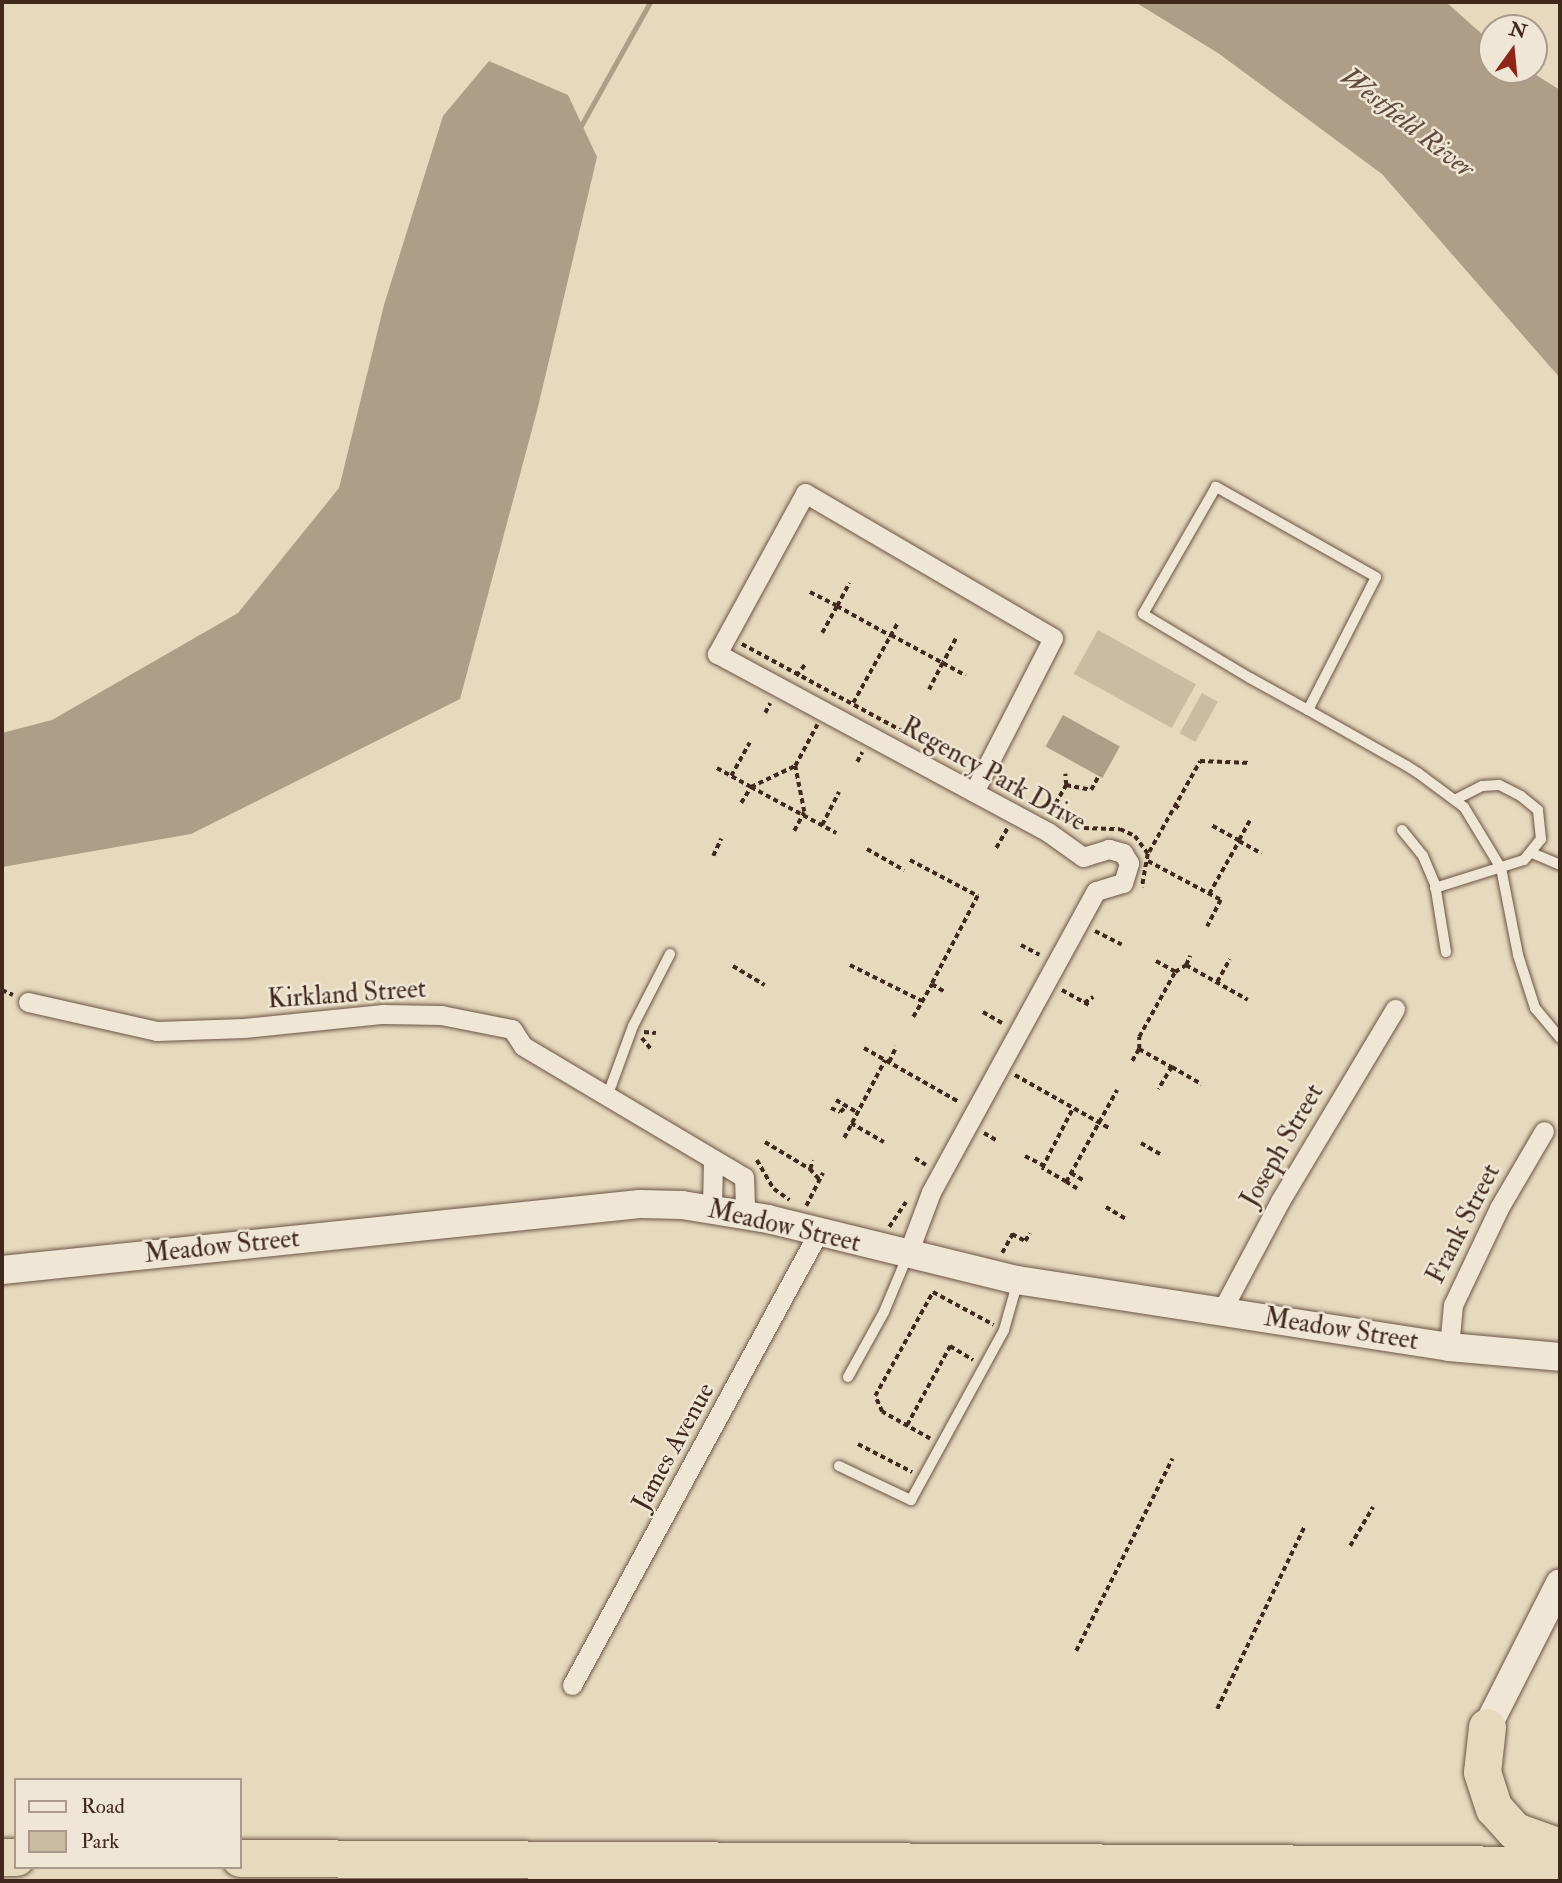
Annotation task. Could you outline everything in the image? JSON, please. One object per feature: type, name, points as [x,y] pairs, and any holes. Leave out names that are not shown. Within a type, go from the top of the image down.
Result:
[{"type":"highway","points":[[1487,1727],[1482,1772],[1493,1808],[1515,1831],[1560,1847]]},
{"type":"highway","points":[[242,1858],[1560,1865]]},
{"type":"street","name":"Regency Park Drive","points":[[907,1256],[931,1192],[1012,1070],[1096,891],[1123,883],[1129,873],[1128,859],[1104,849],[1083,857],[1066,842],[717,654],[805,493],[1053,638],[974,792]]},
{"type":"street","name":"Kirkland Street","points":[[29,1002],[157,1031],[244,1028],[383,1014],[462,1018],[512,1029],[523,1046],[744,1177],[745,1214]]},
{"type":"street","name":"Joseph Street","points":[[1221,1312],[1280,1201],[1395,1009]]},
{"type":"street","name":"Frank Street","points":[[1450,1347],[1452,1305],[1499,1209],[1544,1131]]},
{"type":"street","points":[[712,1208],[713,1161]]},
{"type":"street","name":"Meadow Street","points":[[2,1270],[640,1204],[712,1208],[818,1223],[907,1256],[1007,1265],[1221,1312],[1450,1347],[1560,1357]]},
{"type":"street","name":"James Avenue","points":[[572,1685],[818,1223]]},
{"type":"street","points":[[1487,1727],[1560,1583]]},
{"type":"lane","points":[[1308,710],[1376,577],[1216,487],[1143,614],[1456,799],[1477,824],[1501,867],[1529,993],[1539,1016],[1560,1038]]},
{"type":"lane","points":[[1435,888],[1501,867],[1532,853],[1542,828],[1538,810],[1521,796],[1490,785],[1456,799]]},
{"type":"lane","points":[[1402,830],[1423,856],[1435,888],[1446,952]]},
{"type":"lane","points":[[1532,853],[1560,865]]},
{"type":"lane","points":[[607,1098],[633,1026],[670,954]]},
{"type":"lane","points":[[848,1377],[884,1312],[907,1256]]},
{"type":"lane","points":[[839,1466],[911,1500],[1004,1330],[1017,1295],[1007,1265]]},
{"type":"path","points":[[822,633],[849,583]]},
{"type":"path","points":[[810,592],[966,676]]},
{"type":"path","points":[[851,706],[898,622]]},
{"type":"path","points":[[929,690],[956,639]]},
{"type":"path","points":[[737,642],[851,706],[947,755]]},
{"type":"path","points":[[796,676],[807,663]]},
{"type":"path","points":[[741,803],[751,787],[795,766],[824,711]]},
{"type":"path","points":[[902,738],[912,720]]},
{"type":"path","points":[[731,776],[749,743]]},
{"type":"path","points":[[1133,895],[1146,881],[1148,854],[1200,761],[1251,763]]},
{"type":"path","points":[[794,831],[803,815],[795,766]]},
{"type":"path","points":[[717,768],[836,832]]},
{"type":"path","points":[[1051,811],[1066,785],[1065,774]]},
{"type":"path","points":[[1066,785],[1091,789],[1100,775]]},
{"type":"path","points":[[822,825],[839,792]]},
{"type":"path","points":[[1175,805],[1181,810]]},
{"type":"path","points":[[1041,806],[1084,828],[1127,832],[1148,854]]},
{"type":"path","points":[[1209,894],[1250,821]]},
{"type":"path","points":[[997,822],[1009,826],[1014,832]]},
{"type":"path","points":[[996,848],[1009,826]]},
{"type":"path","points":[[1212,826],[1262,854]]},
{"type":"path","points":[[713,856],[721,839]]},
{"type":"path","points":[[867,849],[904,870]]},
{"type":"path","points":[[910,860],[978,896],[914,1017]]},
{"type":"path","points":[[1148,861],[1221,900],[1207,927]]},
{"type":"path","points":[[1091,939],[1092,930],[1099,923]]},
{"type":"path","points":[[1092,930],[1122,945]]},
{"type":"path","points":[[1021,944],[1044,957]]},
{"type":"path","points":[[1037,965],[1044,957],[1048,944]]},
{"type":"path","points":[[1132,1061],[1139,1049],[1139,1037],[1175,972],[1186,965],[1190,956]]},
{"type":"path","points":[[1217,982],[1230,959]]},
{"type":"path","points":[[1153,960],[1175,972]]},
{"type":"path","points":[[850,965],[922,1001]]},
{"type":"path","points":[[1186,965],[1248,1000]]},
{"type":"path","points":[[733,966],[765,985]]},
{"type":"path","points":[[1057,1001],[1066,983]]},
{"type":"path","points":[[932,984],[945,992]]},
{"type":"path","points":[[1058,987],[1086,1004],[1093,998]]},
{"type":"path","points":[[983,1012],[1009,1027]]},
{"type":"path","points":[[999,1033],[1009,1016]]},
{"type":"path","points":[[643,1034],[656,1033]]},
{"type":"path","points":[[844,1138],[896,1047]]},
{"type":"path","points":[[864,1048],[978,1121],[996,1140]]},
{"type":"path","points":[[1139,1049],[1202,1084]]},
{"type":"path","points":[[1158,1089],[1172,1067]]},
{"type":"path","points":[[1011,1085],[1012,1070],[1111,1129]]},
{"type":"path","points":[[1066,1182],[1117,1090]]},
{"type":"path","points":[[967,1091],[978,1121],[981,1140]]},
{"type":"path","points":[[836,1100],[857,1112]]},
{"type":"path","points":[[831,1108],[840,1112],[848,1106]]},
{"type":"path","points":[[1043,1165],[1073,1108]]},
{"type":"path","points":[[954,1114],[978,1121]]},
{"type":"path","points":[[851,1123],[884,1142]]},
{"type":"path","points":[[765,1142],[810,1168],[820,1180]]},
{"type":"path","points":[[1141,1143],[1162,1155]]},
{"type":"path","points":[[921,1175],[932,1156]]},
{"type":"path","points":[[1025,1156],[1077,1189]]},
{"type":"path","points":[[915,1158],[927,1165]]},
{"type":"path","points":[[757,1160],[774,1189],[805,1207],[818,1223]]},
{"type":"path","points":[[810,1168],[813,1160]]},
{"type":"path","points":[[805,1207],[823,1173]]},
{"type":"path","points":[[1071,1173],[1083,1180]]},
{"type":"path","points":[[882,1231],[895,1221],[910,1195]]},
{"type":"path","points":[[1106,1207],[1126,1219]]},
{"type":"path","points":[[989,1255],[1007,1265],[1013,1233],[1025,1241],[1030,1233]]},
{"type":"path","points":[[941,1445],[882,1412],[875,1396],[933,1292],[1004,1330]]},
{"type":"path","points":[[907,1425],[950,1346],[984,1367]]},
{"type":"path","points":[[858,1444],[923,1478]]},
{"type":"path","points":[[1076,1651],[1172,1459]]},
{"type":"path","points":[[1350,1546],[1373,1507]]},
{"type":"path","points":[[1217,1709],[1305,1525]]},
{"type":"green space","points":[[1098,630],[1196,684],[1172,728],[1074,674]]},
{"type":"green space","points":[[1202,693],[1218,702],[1195,742],[1180,733]]},
{"type":"water","name":"Westfield River","points":[[1135,2],[1446,2],[1478,31],[1478,84],[1548,82],[1560,90],[1560,378],[1382,174],[1218,53]]},
{"type":"water","points":[[489,61],[568,95],[597,157],[538,407],[460,699],[191,834],[2,867],[2,733],[52,720],[238,613],[339,488],[384,305],[443,116]]},
{"type":"water","points":[[1063,715],[1120,747],[1102,778],[1046,746]]},
{"type":"waterway","points":[[578,131],[650,2]]}]
